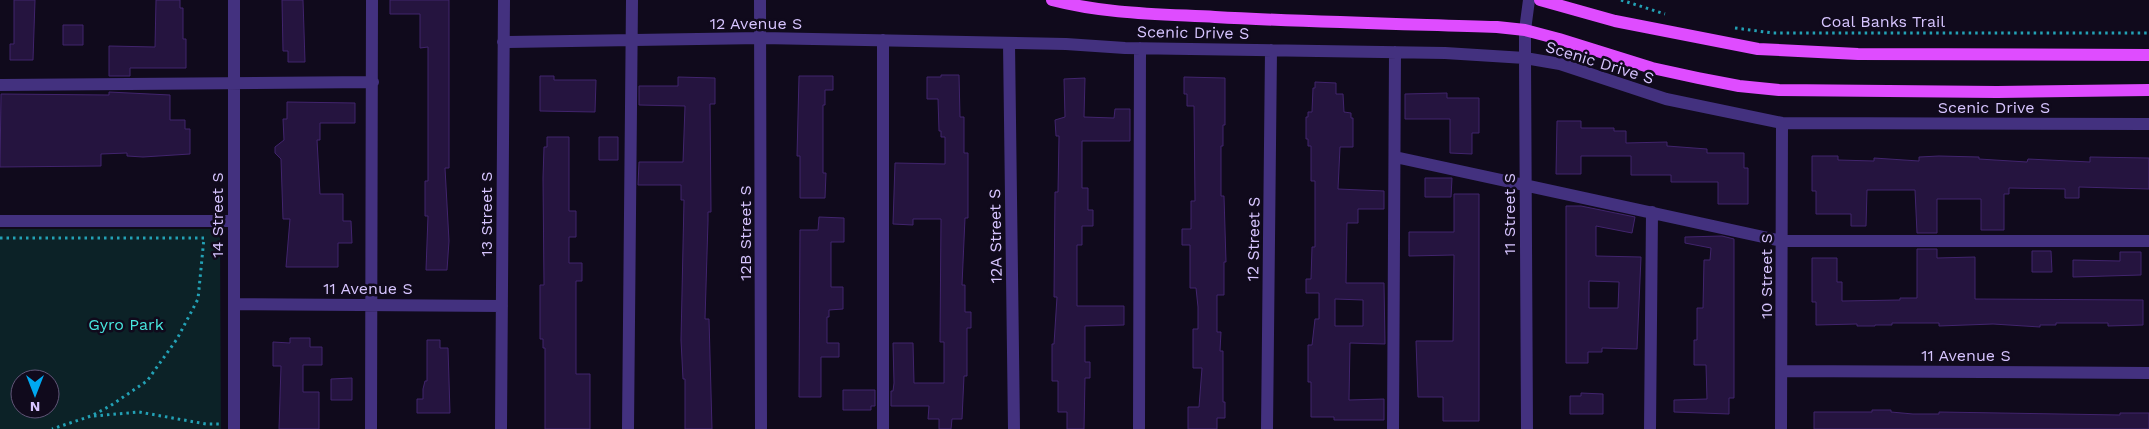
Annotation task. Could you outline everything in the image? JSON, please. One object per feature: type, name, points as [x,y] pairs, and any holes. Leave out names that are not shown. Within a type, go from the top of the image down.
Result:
[{"type":"main road","name":"Scenic Drive S","points":[[1052,0],[1078,7],[1114,12],[1312,22],[1497,27],[1525,30],[1652,68],[1698,78],[1763,88],[1808,91],[1957,92],[2149,90]]},
{"type":"main road","points":[[1540,0],[1615,21],[1758,49],[1858,54],[2149,55]]},
{"type":"street","name":"14 Street S","points":[[234,0],[232,221],[234,427]]},
{"type":"street","points":[[371,429],[373,305],[372,0]]},
{"type":"street","name":"13 Street S","points":[[501,429],[504,0]]},
{"type":"street","points":[[628,429],[632,0]]},
{"type":"street","name":"12B Street S","points":[[760,0],[761,429]]},
{"type":"street","name":"11 Street S","points":[[1527,429],[1525,30],[1529,0]]},
{"type":"street","name":"12 Avenue S","points":[[504,42],[761,38],[1008,43]]},
{"type":"street","points":[[883,429],[884,40]]},
{"type":"street","name":"Scenic Drive S","points":[[1008,43],[1140,48],[1395,52],[1525,58],[1560,64],[1666,99],[1782,123],[2149,124]]},
{"type":"street","name":"12A Street S","points":[[1008,43],[1014,429]]},
{"type":"street","points":[[1139,429],[1140,48]]},
{"type":"street","name":"12 Street S","points":[[1267,429],[1271,50]]},
{"type":"street","points":[[1393,429],[1395,52]]},
{"type":"street","points":[[0,85],[373,82]]},
{"type":"street","name":"10 Street S","points":[[1781,429],[1782,123]]},
{"type":"street","points":[[1395,157],[1782,241],[2149,241]]},
{"type":"street","points":[[1650,429],[1652,212]]},
{"type":"street","points":[[0,221],[232,221]]},
{"type":"street","name":"11 Avenue S","points":[[234,304],[502,306]]},
{"type":"street","name":"11 Avenue S","points":[[1782,370],[2149,372]]},
{"type":"path","points":[[1620,0],[1668,15]]},
{"type":"path","name":"Coal Banks Trail","points":[[1734,28],[1772,33],[2149,33]]},
{"type":"path","points":[[0,238],[204,238],[198,299],[177,339],[146,381],[110,406],[91,416],[52,429]]},
{"type":"path","points":[[91,416],[138,412],[234,427]]},
{"type":"green space","name":"Gyro Park","points":[[0,229],[220,229],[221,429],[0,429]]},
{"type":"building","points":[[14,0],[35,0],[33,60],[10,60],[10,44],[14,44]]},
{"type":"building","points":[[156,0],[180,0],[180,8],[183,8],[183,39],[186,39],[186,68],[130,68],[130,76],[109,76],[109,46],[155,47]]},
{"type":"building","points":[[282,0],[303,0],[305,62],[288,62],[288,51],[283,51]]},
{"type":"building","points":[[390,0],[449,0],[449,168],[445,168],[449,241],[447,270],[426,270],[428,216],[425,216],[425,181],[428,181],[428,47],[420,48],[420,14],[390,14]]},
{"type":"building","points":[[63,25],[83,25],[83,45],[63,45]]},
{"type":"building","points":[[941,75],[959,75],[960,117],[964,117],[964,153],[968,153],[968,218],[965,218],[962,285],[965,285],[965,312],[971,312],[971,328],[967,328],[967,376],[964,376],[962,419],[952,419],[951,429],[939,429],[939,419],[928,419],[929,406],[891,406],[891,391],[893,391],[894,383],[893,343],[913,343],[914,383],[944,383],[944,342],[940,342],[941,219],[913,219],[913,225],[893,224],[895,163],[945,164],[945,137],[941,137],[941,131],[939,131],[938,99],[927,99],[927,77],[941,77]]},
{"type":"building","points":[[540,76],[554,76],[554,80],[596,80],[595,112],[540,111]]},
{"type":"building","points":[[799,76],[833,76],[833,90],[825,90],[825,105],[823,105],[823,173],[826,173],[825,198],[800,198],[800,156],[797,156]]},
{"type":"building","points":[[678,77],[715,78],[715,104],[710,104],[711,212],[708,212],[705,319],[709,319],[712,429],[685,429],[685,379],[683,379],[681,340],[684,200],[681,200],[681,185],[638,185],[639,162],[683,162],[685,106],[639,105],[639,86],[678,86]]},
{"type":"building","points":[[1184,77],[1225,78],[1225,125],[1223,125],[1223,146],[1221,146],[1221,196],[1224,196],[1226,262],[1224,262],[1224,295],[1217,295],[1217,332],[1221,332],[1220,351],[1223,351],[1223,402],[1225,402],[1225,418],[1217,418],[1217,429],[1188,429],[1188,407],[1199,407],[1202,368],[1193,368],[1193,329],[1198,329],[1198,307],[1196,288],[1190,288],[1190,245],[1182,245],[1182,229],[1191,229],[1191,201],[1195,201],[1194,106],[1187,106],[1187,94],[1184,94]]},
{"type":"building","points":[[1085,78],[1084,117],[1114,118],[1115,109],[1130,109],[1130,141],[1082,141],[1082,188],[1088,188],[1088,210],[1093,210],[1093,226],[1082,226],[1082,245],[1077,245],[1077,306],[1124,306],[1124,325],[1085,326],[1085,362],[1090,362],[1090,378],[1085,378],[1084,429],[1067,429],[1067,412],[1058,412],[1058,381],[1052,381],[1052,344],[1054,344],[1057,297],[1054,297],[1055,192],[1058,192],[1059,136],[1056,136],[1055,120],[1065,117],[1064,79]]},
{"type":"building","points":[[1315,82],[1336,83],[1336,94],[1343,94],[1344,112],[1351,113],[1351,118],[1353,118],[1353,147],[1340,147],[1338,189],[1384,191],[1384,209],[1358,209],[1358,223],[1347,223],[1346,283],[1384,283],[1385,344],[1350,343],[1349,400],[1384,399],[1384,420],[1334,420],[1334,417],[1311,417],[1311,382],[1308,382],[1308,345],[1312,345],[1315,319],[1319,319],[1319,293],[1306,293],[1306,279],[1311,279],[1312,247],[1315,247],[1315,181],[1311,181],[1311,146],[1308,146],[1308,139],[1306,139],[1306,117],[1308,117],[1308,112],[1312,112],[1313,88],[1315,88]],"holes":[[[1335,299],[1363,300],[1363,326],[1335,326]]]},
{"type":"building","points":[[109,92],[170,95],[170,120],[185,120],[185,129],[190,129],[190,154],[143,157],[127,156],[127,153],[101,154],[101,166],[0,167],[1,94],[109,95]]},
{"type":"building","points":[[1447,93],[1447,98],[1479,98],[1479,133],[1472,133],[1472,154],[1450,153],[1450,119],[1405,119],[1405,94]]},
{"type":"building","points":[[287,102],[355,103],[355,123],[320,123],[320,140],[317,140],[320,194],[343,194],[343,221],[351,221],[352,243],[338,243],[338,267],[286,267],[290,219],[283,219],[281,159],[275,153],[275,147],[284,140],[283,119],[287,119]]},
{"type":"building","points":[[1557,121],[1581,121],[1581,128],[1614,128],[1614,131],[1626,131],[1626,143],[1667,142],[1667,146],[1707,149],[1707,153],[1744,153],[1744,168],[1748,168],[1748,204],[1718,204],[1718,182],[1671,182],[1671,175],[1631,175],[1631,156],[1581,156],[1581,174],[1556,174]]},
{"type":"building","points":[[547,137],[569,137],[569,211],[576,211],[576,237],[569,237],[569,263],[582,263],[582,281],[576,281],[576,374],[590,374],[590,429],[545,429],[545,348],[543,348],[543,339],[540,339],[540,285],[544,285],[543,178],[544,147],[547,147]]},
{"type":"building","points":[[599,137],[618,137],[618,160],[599,160]]},
{"type":"building","points":[[1812,156],[1838,156],[1838,160],[1874,161],[1874,158],[1919,161],[1919,157],[1979,157],[1979,159],[2027,162],[2028,159],[2090,162],[2090,157],[2149,158],[2149,189],[2079,187],[2079,198],[2065,198],[2065,189],[2009,188],[2009,194],[2004,194],[2004,230],[1981,230],[1981,199],[1937,199],[1937,233],[1917,233],[1915,190],[1867,190],[1866,226],[1851,226],[1851,214],[1816,214],[1816,191],[1812,191]]},
{"type":"building","points":[[1425,178],[1452,178],[1451,197],[1425,197]]},
{"type":"building","points":[[1454,194],[1479,194],[1479,421],[1443,421],[1443,397],[1418,397],[1416,341],[1453,341],[1454,255],[1409,256],[1409,232],[1454,232]]},
{"type":"building","points":[[1566,206],[1581,206],[1635,217],[1632,233],[1596,226],[1596,256],[1641,257],[1637,349],[1602,348],[1602,352],[1588,352],[1588,363],[1566,363]],"holes":[[[1589,281],[1619,282],[1618,308],[1589,308]]]},
{"type":"building","points":[[819,217],[844,218],[844,242],[831,242],[831,287],[843,287],[843,309],[829,310],[829,317],[827,317],[827,343],[839,343],[839,357],[821,357],[821,397],[799,397],[800,230],[818,230]]},
{"type":"building","points":[[1722,236],[1734,239],[1734,398],[1729,398],[1729,414],[1674,412],[1674,400],[1707,399],[1706,365],[1694,365],[1694,340],[1697,340],[1697,308],[1703,308],[1704,260],[1710,260],[1711,248],[1685,243],[1685,237]]},
{"type":"building","points":[[1917,249],[1937,249],[1937,258],[1975,257],[1975,299],[2143,300],[2143,325],[2108,326],[2108,323],[2056,323],[2056,325],[2040,325],[2040,327],[1993,324],[1939,326],[1939,323],[1892,323],[1892,325],[1875,326],[1857,326],[1857,324],[1816,325],[1816,302],[1812,302],[1812,258],[1837,258],[1837,282],[1842,282],[1842,301],[1900,300],[1900,298],[1917,298]]},
{"type":"building","points":[[2032,251],[2051,251],[2052,272],[2032,272]]},
{"type":"building","points":[[2120,252],[2141,252],[2141,275],[2073,277],[2073,260],[2120,261]]},
{"type":"building","points":[[290,338],[310,338],[310,347],[322,347],[322,365],[303,365],[303,392],[319,392],[319,429],[279,429],[281,366],[273,366],[273,342],[290,343]]},
{"type":"building","points":[[427,340],[440,340],[440,348],[448,348],[450,413],[417,413],[417,399],[423,399],[423,389],[425,381],[427,381]]},
{"type":"building","points":[[352,378],[352,400],[331,400],[331,379]]},
{"type":"building","points":[[843,390],[875,390],[875,406],[871,406],[871,410],[843,410]]},
{"type":"building","points":[[1581,393],[1603,394],[1603,414],[1570,414],[1570,396],[1581,396]]},
{"type":"building","points":[[1872,410],[1891,410],[1891,412],[1913,414],[1939,414],[1939,412],[2120,415],[2120,413],[2149,413],[2149,429],[1814,429],[1814,412],[1872,412]]}]
